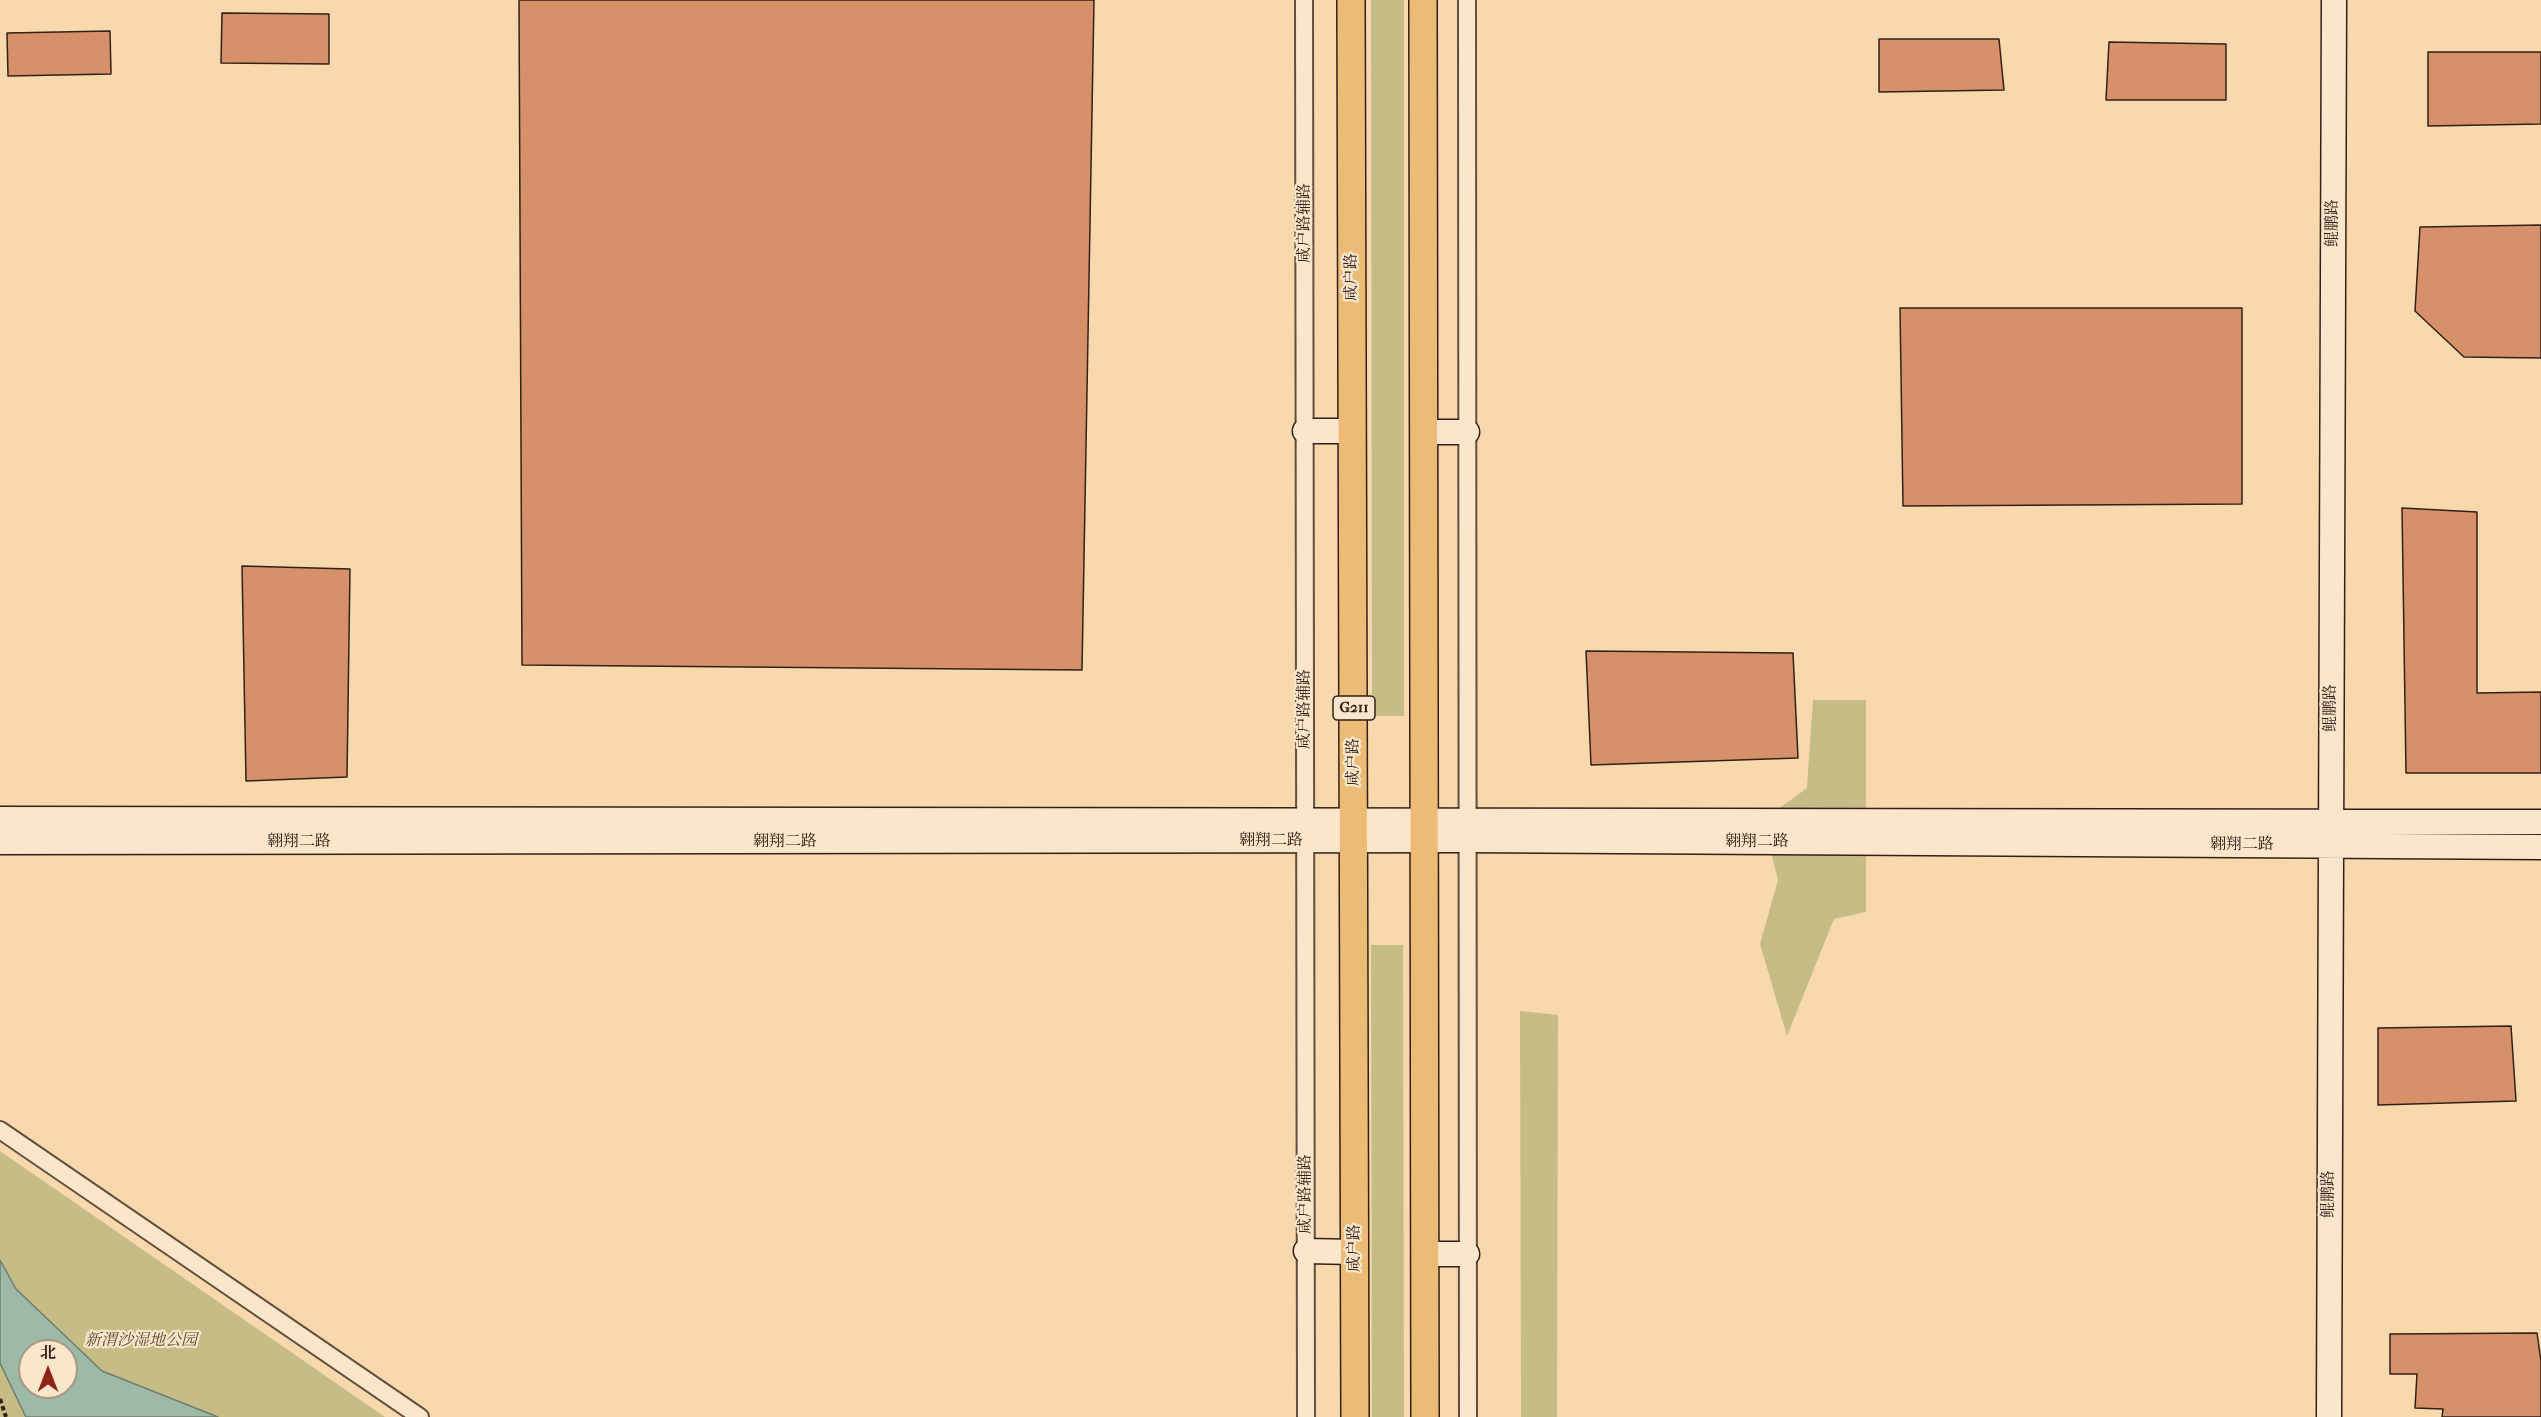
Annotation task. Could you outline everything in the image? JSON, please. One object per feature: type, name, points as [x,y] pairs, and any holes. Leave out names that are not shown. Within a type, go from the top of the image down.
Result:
[{"type":"main road","name":"咸户路","points":[[1351,0],[1355,1417]]},
{"type":"main road","points":[[1423,0],[1425,1417]]},
{"type":"street","name":"咸户路辅路","points":[[1304,0],[1306,1417]]},
{"type":"street","points":[[1467,0],[1468,1417]]},
{"type":"street","name":"鲲鹏路","points":[[2329,1417],[2334,0]]},
{"type":"street","points":[[1305,431],[1353,431]]},
{"type":"street","points":[[1423,432],[1467,432]]},
{"type":"street","name":"翱翔二路","points":[[0,819],[1305,831]]},
{"type":"street","name":"翱翔二路","points":[[2331,834],[2541,822]]},
{"type":"street","name":"翱翔二路","points":[[0,842],[1467,830],[2331,834],[2541,847]]},
{"type":"street","points":[[0,1130],[420,1417]]},
{"type":"street","points":[[1306,1251],[1355,1252]]},
{"type":"street","points":[[1424,1254],[1467,1254]]},
{"type":"path","points":[[0,1399],[6,1417]]},
{"type":"green space","points":[[1371,0],[1404,0],[1404,716],[1372,716]]},
{"type":"green space","points":[[1813,700],[1866,700],[1866,912],[1834,919],[1787,1036],[1760,944],[1778,880],[1763,820],[1807,788]]},
{"type":"green space","points":[[1371,945],[1403,945],[1404,1417],[1372,1417]]},
{"type":"green space","points":[[1520,1011],[1558,1015],[1557,1417],[1521,1417]]},
{"type":"green space","name":"新渭沙湿地公园","points":[[0,1151],[385,1417],[0,1417]]},
{"type":"shaded area","points":[[0,1260],[16,1289],[68,1339],[18,1339],[18,1399],[78,1399],[78,1348],[102,1371],[218,1417],[26,1417],[0,1363]]},
{"type":"building","points":[[519,0],[1094,0],[1082,670],[522,665]]},
{"type":"building","points":[[222,13],[329,14],[329,64],[221,63]]},
{"type":"building","points":[[110,31],[111,74],[8,76],[7,33]]},
{"type":"building","points":[[1879,39],[1999,39],[2004,90],[1879,92]]},
{"type":"building","points":[[2109,42],[2226,44],[2226,100],[2106,100]]},
{"type":"building","points":[[2428,52],[2541,52],[2541,124],[2428,126]]},
{"type":"building","points":[[2541,225],[2541,358],[2464,357],[2415,311],[2420,227]]},
{"type":"building","points":[[1900,308],[2242,308],[2242,504],[1903,506]]},
{"type":"building","points":[[2402,508],[2477,512],[2477,693],[2541,692],[2541,773],[2406,773]]},
{"type":"building","points":[[242,566],[350,569],[347,777],[246,781]]},
{"type":"building","points":[[1586,651],[1793,653],[1798,758],[1591,765]]},
{"type":"building","points":[[2511,1026],[2516,1101],[2378,1105],[2378,1028]]},
{"type":"building","points":[[2537,1333],[2541,1361],[2541,1417],[2442,1417],[2443,1409],[2415,1408],[2417,1374],[2390,1374],[2390,1334]]}]
